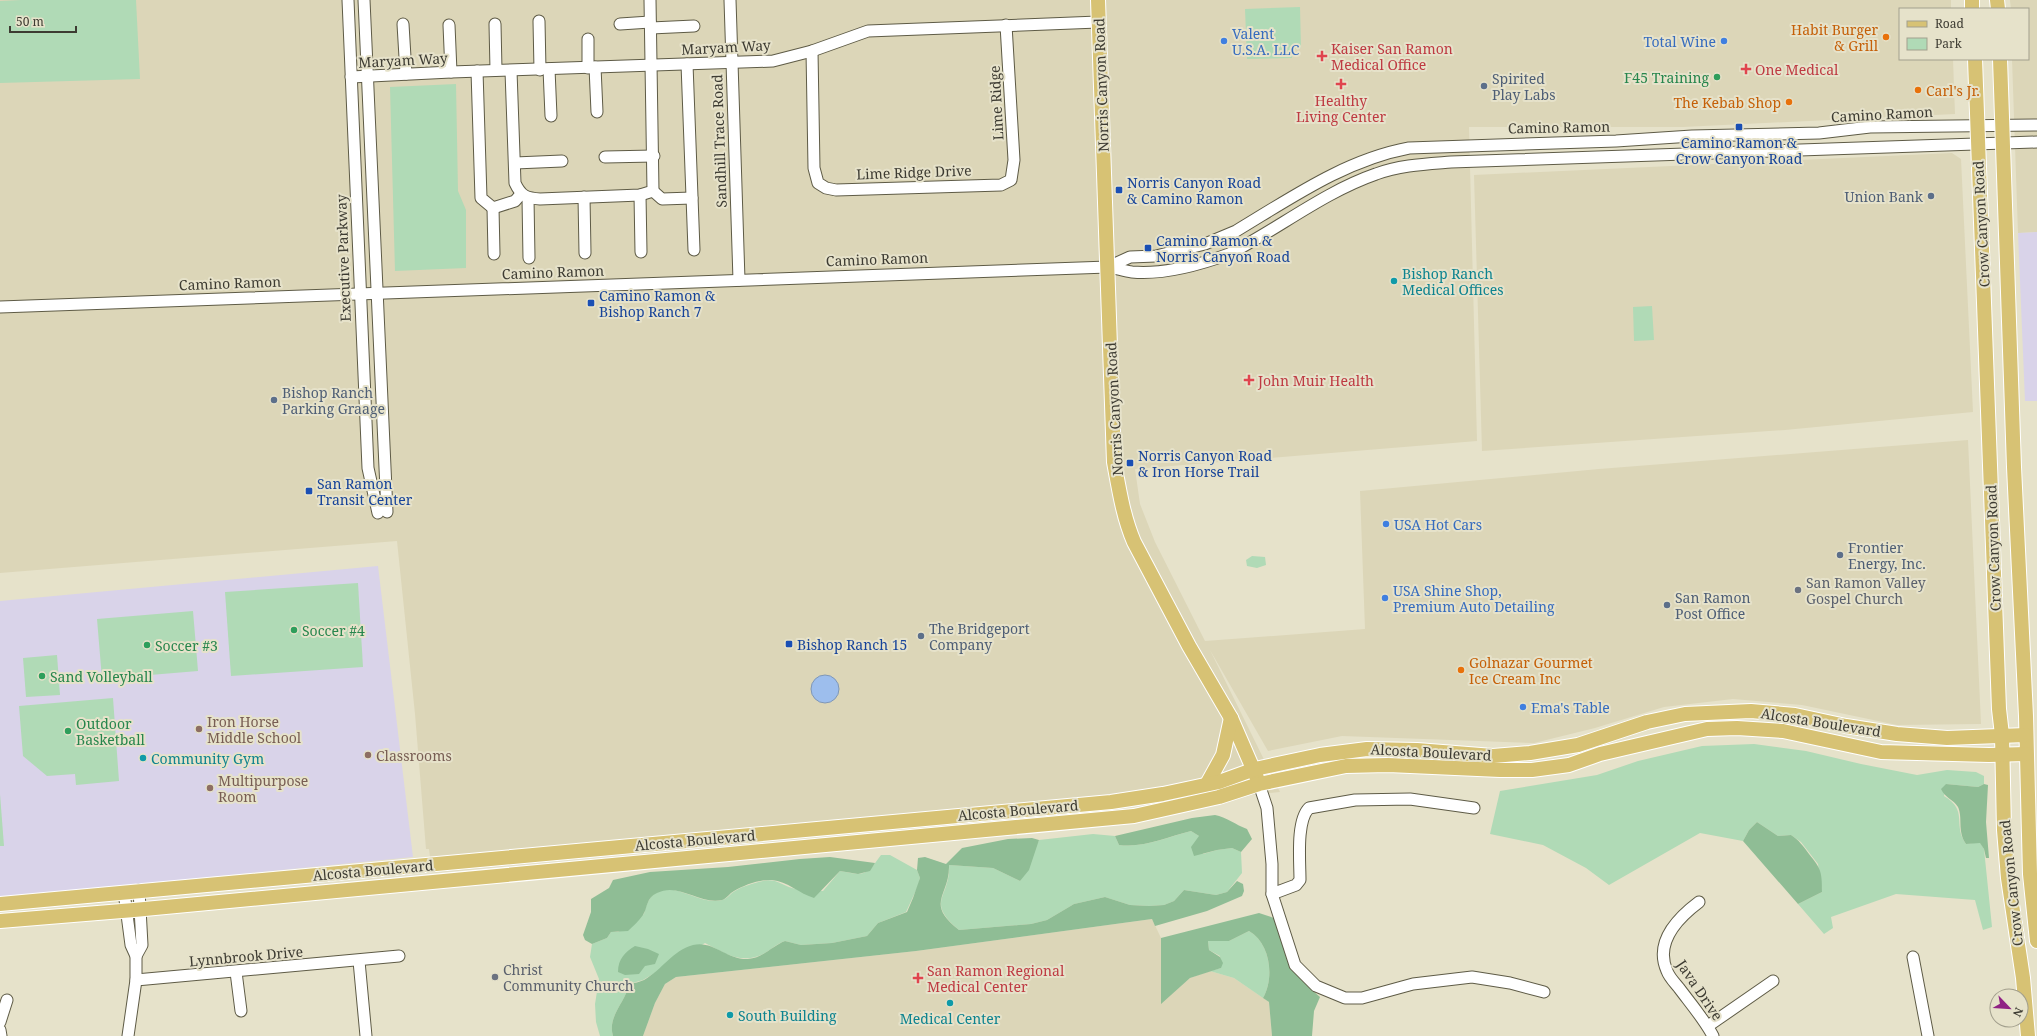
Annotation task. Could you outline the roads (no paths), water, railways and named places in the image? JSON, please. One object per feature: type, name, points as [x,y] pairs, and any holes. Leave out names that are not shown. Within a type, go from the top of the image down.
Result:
[{"type":"main road","name":"Norris Canyon Road","points":[[1098,0],[1114,462],[1128,527],[1148,570],[1231,718],[1255,769],[1259,784]]},
{"type":"main road","name":"Crow Canyon Road","points":[[1975,60],[1999,709],[2002,735],[2004,830],[2008,878],[2023,978],[2028,1036]]},
{"type":"main road","name":"Crow Canyon Road","points":[[2000,60],[2030,874],[2037,937]]},
{"type":"main road","name":"Alcosta Boulevard","points":[[0,904],[1111,802],[1163,794],[1207,784],[1255,769],[1320,755],[1367,749],[1417,750],[1493,756],[1530,753],[1578,745],[1647,722],[1685,714],[1751,711],[1795,715],[1846,726],[1897,734],[1947,738],[2026,735]]},
{"type":"main road","points":[[1207,784],[1223,755],[1231,718]]},
{"type":"main road","name":"Alcosta Boulevard","points":[[0,921],[134,910],[1134,816],[1219,797],[1259,784],[1346,766],[1388,765],[1532,770],[1569,765],[1600,754],[1680,734],[1707,729],[1737,728],[1783,731],[1881,752],[2002,755],[2026,754]]},
{"type":"street","name":"Executive Parkway","points":[[348,0],[368,468],[383,512],[364,0]]},
{"type":"street","points":[[650,0],[654,156],[653,191]]},
{"type":"street","name":"Sandhill Trace Road","points":[[730,0],[739,280]]},
{"type":"street","points":[[539,21],[551,116]]},
{"type":"street","name":"Maryam Way","points":[[351,77],[496,70],[511,71],[773,61],[812,51],[868,31],[1098,22]]},
{"type":"street","points":[[403,24],[406,74]]},
{"type":"street","points":[[495,24],[496,70]]},
{"type":"street","points":[[620,24],[694,26]]},
{"type":"street","points":[[449,25],[451,72]]},
{"type":"street","name":"Lime Ridge","points":[[1006,25],[1014,160],[1011,180]]},
{"type":"street","points":[[588,40],[597,112]]},
{"type":"street","name":"Lime Ridge Drive","points":[[812,51],[814,168],[818,183],[826,188],[836,190],[1001,184],[1011,180]]},
{"type":"street","points":[[687,64],[694,250]]},
{"type":"street","points":[[477,71],[480,188],[481,198],[493,208],[494,254]]},
{"type":"street","points":[[511,71],[515,183],[524,196],[529,258]]},
{"type":"street","name":"Camino Ramon","points":[[1108,266],[1130,257],[1156,256],[1219,239],[1236,231],[1347,166],[1388,152],[1409,148],[1616,141],[1699,136],[1819,133],[1870,127],[2037,125]]},
{"type":"street","name":"Camino Ramon","points":[[0,307],[944,271],[1108,266],[1132,272],[1171,270],[1209,261],[1229,254],[1346,187],[1377,173],[1410,166],[1451,162],[2037,142]]},
{"type":"street","points":[[605,157],[654,156]]},
{"type":"street","points":[[515,163],[562,162]]},
{"type":"street","points":[[653,191],[662,199],[692,198]]},
{"type":"street","points":[[493,208],[515,201],[524,196],[540,199],[640,195],[653,191]]},
{"type":"street","points":[[640,195],[641,252]]},
{"type":"street","points":[[584,197],[585,252]]},
{"type":"street","points":[[1259,784],[1267,808],[1272,864],[1272,894],[1296,965],[1316,986],[1331,994],[1345,998],[1362,998],[1413,984],[1472,977],[1510,983],[1544,992]]},
{"type":"street","points":[[1272,894],[1296,885],[1300,880],[1300,843],[1303,813],[1309,808],[1355,800],[1410,799],[1474,808]]},
{"type":"street","points":[[128,1036],[136,980],[136,956],[131,946],[134,910],[140,890]]},
{"type":"street","points":[[124,892],[134,910]]},
{"type":"street","name":"Java Drive","points":[[1699,902],[1682,915],[1668,933],[1663,954],[1667,971],[1708,1026],[1713,1036]]},
{"type":"street","name":"Lynnbrook Drive","points":[[136,980],[400,956]]},
{"type":"street","points":[[1913,957],[1928,1036]]},
{"type":"street","points":[[359,960],[366,1036]]},
{"type":"street","points":[[236,972],[241,1012]]},
{"type":"street","points":[[1708,1026],[1772,981]]},
{"type":"street","points":[[0,1022],[7,1000]]},
{"type":"street","points":[[0,1030],[1,1036]]},
{"type":"water","points":[[825,675],[835,679],[839,689],[835,699],[825,703],[815,699],[811,689],[815,679]]},
{"type":"place","name":"Habit Burger & Grill","points":[[1886,37]]},
{"type":"place","name":"Valent U.S.A. LLC","points":[[1224,41]]},
{"type":"place","name":"Total Wine","points":[[1724,41]]},
{"type":"place","name":"Kaiser San Ramon Medical Office","points":[[1322,56]]},
{"type":"place","name":"One Medical","points":[[1746,69]]},
{"type":"place","name":"F45 Training","points":[[1717,77]]},
{"type":"place","name":"Healthy Living Center","points":[[1341,84]]},
{"type":"place","name":"Spirited Play Labs","points":[[1484,86]]},
{"type":"place","name":"Carl's Jr.","points":[[1918,90]]},
{"type":"place","name":"The Kebab Shop","points":[[1789,102]]},
{"type":"place","name":"Camino Ramon & Crow Canyon Road","points":[[1739,127]]},
{"type":"place","name":"Norris Canyon Road & Camino Ramon","points":[[1119,190]]},
{"type":"place","name":"Union Bank","points":[[1931,196]]},
{"type":"place","name":"Camino Ramon & Norris Canyon Road","points":[[1148,248]]},
{"type":"place","name":"Bishop Ranch Medical Offices","points":[[1394,281]]},
{"type":"place","name":"Camino Ramon & Bishop Ranch 7","points":[[591,303]]},
{"type":"place","name":"John Muir Health","points":[[1249,380]]},
{"type":"place","name":"Bishop Ranch Parking Graage","points":[[274,400]]},
{"type":"place","name":"Norris Canyon Road & Iron Horse Trail","points":[[1130,463]]},
{"type":"place","name":"San Ramon Transit Center","points":[[309,491]]},
{"type":"place","name":"USA Hot Cars","points":[[1386,524]]},
{"type":"place","name":"Frontier Energy, Inc.","points":[[1840,555]]},
{"type":"place","name":"San Ramon Valley Gospel Church","points":[[1798,590]]},
{"type":"place","name":"USA Shine Shop, Premium Auto Detailing","points":[[1385,598]]},
{"type":"place","name":"San Ramon Post Office","points":[[1667,605]]},
{"type":"place","name":"Soccer #4","points":[[294,630]]},
{"type":"place","name":"The Bridgeport Company","points":[[921,636]]},
{"type":"place","name":"Bishop Ranch 15","points":[[789,644]]},
{"type":"place","name":"Soccer #3","points":[[147,645]]},
{"type":"place","name":"Golnazar Gourmet Ice Cream Inc","points":[[1461,670]]},
{"type":"place","name":"Sand Volleyball","points":[[42,676]]},
{"type":"place","name":"Ema's Table","points":[[1523,707]]},
{"type":"place","name":"Iron Horse Middle School","points":[[199,729]]},
{"type":"place","name":"Outdoor Basketball","points":[[68,731]]},
{"type":"place","name":"Classrooms","points":[[368,755]]},
{"type":"place","name":"Community Gym","points":[[143,758]]},
{"type":"place","name":"Multipurpose Room","points":[[210,788]]},
{"type":"place","name":"Christ Community Church","points":[[495,977]]},
{"type":"place","name":"San Ramon Regional Medical Center","points":[[918,978]]},
{"type":"place","name":"Medical Center","points":[[950,1003]]},
{"type":"place","name":"South Building","points":[[730,1015]]}]
